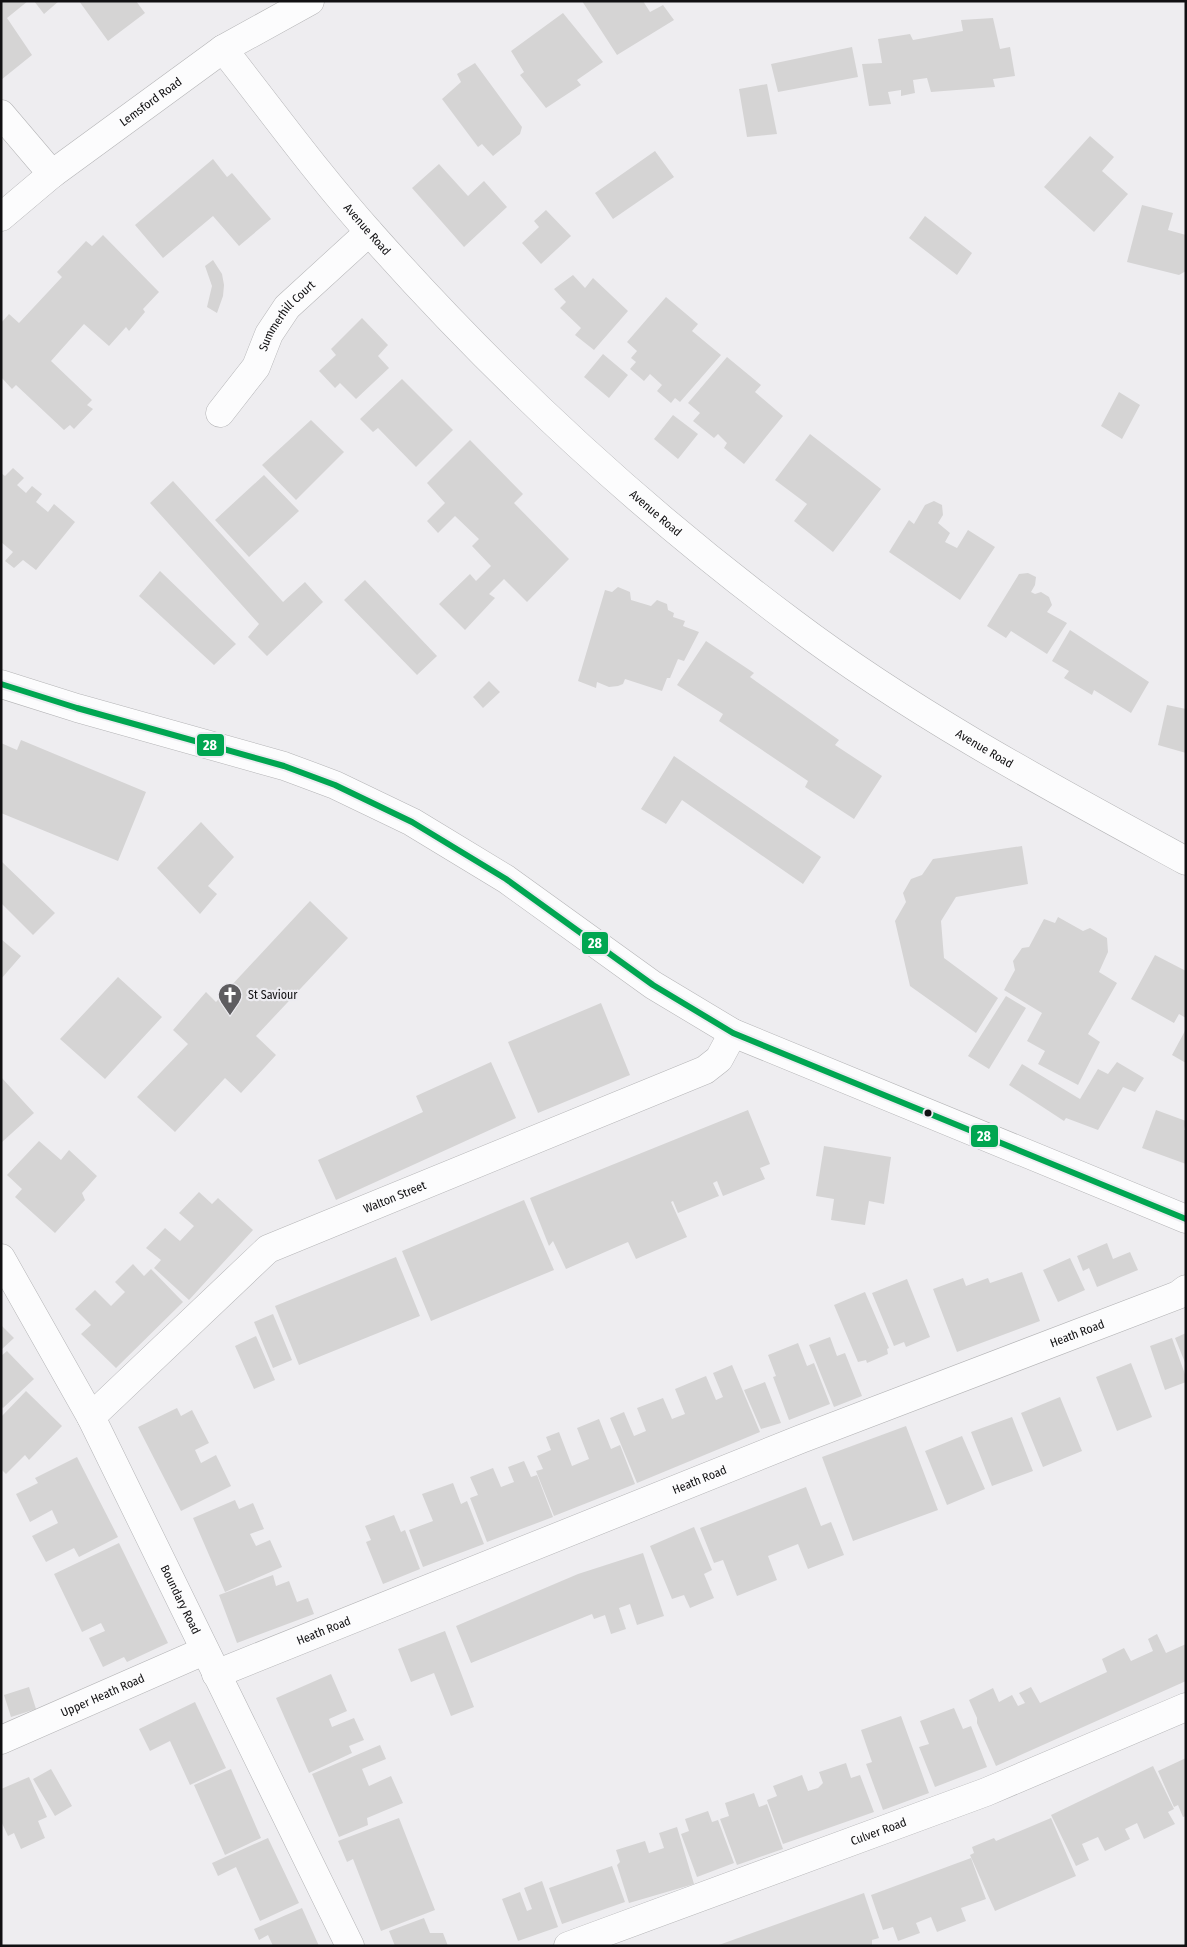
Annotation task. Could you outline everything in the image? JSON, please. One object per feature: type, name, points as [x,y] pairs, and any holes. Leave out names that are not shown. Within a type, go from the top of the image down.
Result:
[{"type":"street","name":"Lemsford Road","points":[[1,216],[52,174],[223,49],[310,1]]},
{"type":"street","name":"Avenue Road","points":[[223,49],[369,232],[468,339],[594,459],[700,549],[793,624],[934,718],[1022,771],[1186,861]]},
{"type":"street","points":[[1,114],[52,174]]},
{"type":"street","name":"Summerhill Court","points":[[220,413],[256,367],[269,334],[287,307],[369,232]]},
{"type":"street","points":[[1,684],[77,708],[284,766],[336,785],[412,822],[506,879],[653,985],[733,1033],[1186,1219]]},
{"type":"street","name":"Walton Street","points":[[91,1417],[268,1248],[705,1070],[719,1059],[733,1033]]},
{"type":"street","name":"Boundary Road","points":[[1,1258],[91,1417],[350,1946]]},
{"type":"street","name":"Heath Road","points":[[210,1662],[801,1440],[1178,1295],[1186,1289]]},
{"type":"street","name":"Upper Heath Road","points":[[1,1740],[210,1662]]},
{"type":"street","name":"Culver Road","points":[[568,1946],[986,1792],[1186,1707]]},
{"type":"building","points":[[1,1],[28,1],[7,18],[32,55],[1,80]]},
{"type":"building","points":[[34,1],[59,1],[44,14]]},
{"type":"building","points":[[79,1],[136,1],[145,13],[108,41]]},
{"type":"building","points":[[582,1],[643,1],[650,12],[663,5],[674,20],[617,55]]},
{"type":"building","points":[[563,13],[603,62],[577,80],[581,85],[546,108],[520,75],[524,72],[511,51]]},
{"type":"building","points":[[993,18],[1000,49],[1010,47],[1015,76],[993,79],[995,87],[931,92],[927,78],[913,80],[915,93],[901,96],[901,90],[888,92],[891,104],[869,106],[862,64],[882,63],[878,39],[910,34],[913,40],[963,31],[961,20]]},
{"type":"building","points":[[852,47],[858,77],[778,92],[771,64]]},
{"type":"building","points":[[475,63],[522,127],[520,134],[493,156],[482,144],[478,147],[442,99],[461,82],[457,74]]},
{"type":"building","points":[[767,84],[777,134],[747,137],[739,89]]},
{"type":"building","points":[[1090,136],[1114,157],[1102,171],[1128,194],[1094,232],[1044,187]]},
{"type":"building","points":[[655,151],[674,177],[613,219],[595,193]]},
{"type":"building","points":[[213,159],[227,177],[232,173],[271,219],[239,246],[213,216],[163,258],[135,225]]},
{"type":"building","points":[[439,164],[468,196],[484,181],[507,207],[464,247],[412,188]]},
{"type":"building","points":[[1142,205],[1173,213],[1168,230],[1186,235],[1186,271],[1179,275],[1127,262]]},
{"type":"building","points":[[546,210],[571,236],[541,264],[522,243],[539,227],[534,221]]},
{"type":"building","points":[[925,216],[972,253],[957,275],[909,238]]},
{"type":"building","points":[[103,235],[159,292],[143,309],[145,312],[129,331],[126,327],[109,346],[84,324],[51,361],[92,400],[87,405],[93,409],[74,429],[70,425],[64,430],[16,385],[12,389],[1,377],[1,323],[9,314],[19,323],[62,277],[57,272],[86,241],[92,246]]},
{"type":"building","points":[[213,260],[222,274],[224,285],[223,296],[217,313],[207,307],[212,286],[205,266]]},
{"type":"building","points":[[573,275],[585,288],[593,278],[628,311],[594,350],[575,335],[581,328],[560,308],[566,302],[554,289]]},
{"type":"building","points":[[666,297],[698,324],[692,331],[721,355],[680,402],[675,398],[671,403],[657,391],[662,385],[650,374],[644,381],[630,369],[636,362],[631,358],[637,351],[627,342]]},
{"type":"building","points":[[362,318],[388,345],[378,356],[389,368],[356,399],[340,383],[335,388],[319,371],[336,355],[331,349]]},
{"type":"building","points":[[603,354],[628,375],[609,398],[584,377]]},
{"type":"building","points":[[727,357],[761,385],[755,392],[783,416],[744,464],[724,448],[727,443],[718,434],[714,438],[693,421],[700,413],[688,403]]},
{"type":"building","points":[[402,379],[453,430],[416,467],[378,428],[373,432],[360,419]]},
{"type":"building","points":[[1119,392],[1140,405],[1122,439],[1101,426]]},
{"type":"building","points":[[673,415],[698,434],[678,459],[654,439]]},
{"type":"building","points":[[311,420],[344,452],[296,500],[262,465]]},
{"type":"building","points":[[810,434],[881,489],[833,552],[794,521],[807,504],[775,480]]},
{"type":"building","points":[[470,440],[523,494],[514,503],[569,559],[527,602],[504,579],[489,594],[495,598],[465,630],[439,604],[470,574],[476,581],[491,566],[472,546],[479,539],[455,516],[438,533],[427,521],[445,503],[427,483]]},
{"type":"building","points":[[13,468],[24,478],[17,485],[26,493],[32,486],[42,494],[36,502],[48,512],[54,504],[75,522],[36,570],[23,560],[14,568],[5,561],[13,552],[1,542],[1,473],[5,476]]},
{"type":"building","points":[[264,475],[299,511],[249,557],[215,520]]},
{"type":"building","points":[[173,481],[283,602],[305,582],[323,602],[267,656],[248,637],[259,624],[150,503]]},
{"type":"building","points":[[934,501],[942,505],[943,515],[938,523],[950,533],[945,542],[957,548],[968,530],[995,547],[960,600],[889,552],[909,520],[914,524],[925,505]]},
{"type":"building","points":[[160,571],[236,644],[214,665],[139,596]]},
{"type":"building","points":[[1028,573],[1036,577],[1035,585],[1031,592],[1035,594],[1041,592],[1049,597],[1052,605],[1047,612],[1067,623],[1047,654],[1011,631],[1006,638],[987,626],[1019,574]]},
{"type":"building","points":[[365,580],[437,656],[417,675],[344,600]]},
{"type":"building","points":[[618,587],[630,592],[631,600],[651,606],[657,600],[667,604],[668,610],[674,613],[673,617],[685,621],[683,626],[699,632],[684,661],[678,659],[662,691],[625,679],[623,684],[609,687],[597,682],[596,688],[578,681],[605,590],[612,592]]},
{"type":"building","points":[[1070,630],[1149,682],[1131,713],[1094,690],[1092,695],[1064,678],[1069,671],[1052,661]]},
{"type":"building","points":[[706,641],[754,673],[750,677],[839,740],[835,745],[882,776],[854,819],[805,787],[808,781],[719,721],[723,714],[677,685]]},
{"type":"building","points":[[489,681],[500,692],[483,708],[473,697]]},
{"type":"building","points":[[1167,705],[1186,709],[1186,753],[1158,745]]},
{"type":"building","points":[[21,740],[146,792],[118,861],[1,813],[1,743],[17,750]]},
{"type":"building","points":[[674,756],[821,857],[803,884],[682,800],[666,824],[641,809]]},
{"type":"building","points":[[201,822],[234,857],[208,886],[217,894],[200,914],[157,868]]},
{"type":"building","points":[[1022,846],[1028,884],[956,897],[941,921],[944,958],[998,998],[976,1033],[910,986],[895,921],[906,902],[903,893],[911,879],[922,875],[933,859]]},
{"type":"building","points":[[1,861],[55,913],[33,935],[1,903]]},
{"type":"building","name":"St Saviour","points":[[310,901],[348,938],[256,1036],[276,1055],[241,1093],[225,1078],[175,1132],[137,1097],[188,1044],[173,1030],[206,992],[216,1002]]},
{"type":"building","points":[[1058,917],[1083,931],[1090,928],[1107,938],[1108,952],[1099,972],[1117,983],[1088,1034],[1100,1042],[1078,1085],[1038,1064],[1045,1051],[1027,1041],[1042,1013],[1004,990],[1015,970],[1013,961],[1022,948],[1029,947],[1044,919],[1055,923]]},
{"type":"building","points":[[1,939],[21,956],[1,979]]},
{"type":"building","points":[[1155,955],[1186,971],[1186,1018],[1179,1014],[1174,1023],[1131,999]]},
{"type":"building","points":[[118,977],[162,1017],[105,1079],[60,1039]]},
{"type":"building","points":[[1006,996],[1026,1008],[989,1069],[968,1056]]},
{"type":"building","points":[[601,1003],[630,1075],[538,1113],[508,1042]]},
{"type":"building","points":[[1186,1029],[1186,1063],[1172,1055]]},
{"type":"building","points":[[491,1062],[516,1118],[336,1200],[318,1160],[423,1112],[416,1096]]},
{"type":"building","points":[[1117,1062],[1144,1078],[1135,1092],[1123,1087],[1098,1130],[1066,1118],[1064,1121],[1009,1085],[1022,1064],[1080,1099],[1098,1069],[1108,1074]]},
{"type":"building","points":[[1,1077],[34,1113],[1,1143]]},
{"type":"building","points":[[748,1110],[770,1164],[760,1168],[765,1179],[723,1196],[717,1181],[713,1183],[719,1196],[678,1213],[673,1201],[671,1202],[687,1237],[636,1259],[628,1242],[566,1269],[553,1241],[549,1246],[530,1198]]},
{"type":"building","points":[[1156,1110],[1186,1121],[1184,1130],[1186,1130],[1186,1164],[1142,1148]]},
{"type":"building","points":[[39,1141],[61,1160],[69,1150],[97,1176],[82,1193],[85,1200],[55,1233],[15,1197],[22,1189],[7,1175]]},
{"type":"building","points":[[824,1146],[891,1157],[884,1204],[869,1201],[865,1225],[831,1220],[834,1199],[816,1196]]},
{"type":"building","points":[[199,1192],[212,1204],[218,1198],[253,1230],[189,1300],[154,1268],[161,1260],[146,1248],[165,1228],[180,1241],[194,1226],[179,1213]]},
{"type":"building","points":[[524,1200],[554,1270],[431,1321],[402,1251]]},
{"type":"building","points":[[1107,1243],[1113,1259],[1130,1252],[1138,1270],[1097,1287],[1089,1268],[1083,1271],[1077,1256]]},
{"type":"building","points":[[396,1257],[420,1316],[299,1365],[275,1306]]},
{"type":"building","points":[[1070,1258],[1085,1290],[1058,1302],[1043,1270]]},
{"type":"building","points":[[133,1264],[144,1276],[151,1269],[183,1302],[116,1368],[81,1334],[91,1325],[75,1309],[95,1290],[111,1306],[125,1292],[115,1282]]},
{"type":"building","points":[[1022,1272],[1040,1321],[957,1352],[933,1289],[963,1278],[966,1286],[988,1278],[990,1283]]},
{"type":"building","points":[[907,1279],[930,1337],[906,1347],[904,1342],[894,1346],[872,1293]]},
{"type":"building","points":[[865,1292],[889,1348],[887,1349],[888,1354],[867,1363],[866,1360],[858,1362],[834,1305]]},
{"type":"building","points":[[273,1314],[292,1360],[273,1368],[254,1322]]},
{"type":"building","points":[[1,1325],[14,1338],[1,1350]]},
{"type":"building","points":[[1186,1333],[1186,1365],[1175,1338]]},
{"type":"building","points":[[256,1336],[275,1380],[254,1389],[235,1346]]},
{"type":"building","points":[[830,1337],[837,1356],[845,1353],[862,1396],[834,1407],[809,1345]]},
{"type":"building","points":[[1172,1338],[1186,1377],[1186,1382],[1165,1390],[1150,1346]]},
{"type":"building","points":[[798,1343],[807,1366],[814,1363],[830,1404],[789,1420],[773,1377],[776,1376],[768,1355]]},
{"type":"building","points":[[7,1351],[34,1379],[3,1408],[1,1406],[1,1356]]},
{"type":"building","points":[[1131,1363],[1152,1417],[1117,1431],[1096,1377]]},
{"type":"building","points":[[732,1365],[760,1432],[637,1483],[610,1418],[624,1412],[634,1436],[646,1431],[637,1408],[663,1398],[672,1419],[685,1414],[675,1389],[706,1376],[716,1400],[723,1397],[713,1373]]},
{"type":"building","points":[[765,1382],[781,1423],[761,1429],[744,1390]]},
{"type":"building","points":[[26,1391],[62,1426],[29,1460],[25,1455],[6,1474],[1,1469],[1,1417]]},
{"type":"building","points":[[1060,1397],[1082,1451],[1043,1467],[1021,1413]]},
{"type":"building","points":[[177,1408],[181,1416],[192,1410],[209,1443],[195,1450],[201,1463],[216,1455],[231,1486],[181,1511],[138,1427]]},
{"type":"building","points":[[1012,1417],[1033,1471],[992,1486],[971,1432]]},
{"type":"building","points":[[599,1419],[611,1449],[620,1445],[635,1484],[554,1516],[536,1471],[543,1469],[537,1456],[551,1450],[546,1437],[559,1432],[572,1466],[589,1459],[577,1428]]},
{"type":"building","points":[[906,1426],[938,1510],[853,1541],[822,1457]]},
{"type":"building","points":[[962,1436],[985,1489],[947,1505],[925,1451]]},
{"type":"building","points":[[77,1457],[118,1537],[79,1557],[74,1548],[46,1562],[32,1536],[58,1523],[52,1510],[30,1522],[16,1494],[38,1483],[35,1478]]},
{"type":"building","points":[[524,1461],[531,1477],[537,1475],[553,1517],[487,1542],[470,1498],[478,1495],[470,1477],[493,1468],[501,1487],[514,1482],[508,1467]]},
{"type":"building","points":[[453,1483],[461,1504],[467,1501],[484,1544],[423,1567],[409,1530],[433,1521],[422,1494]]},
{"type":"building","points":[[806,1487],[821,1526],[831,1522],[844,1555],[808,1569],[798,1544],[768,1556],[777,1580],[737,1596],[723,1560],[714,1563],[700,1528]]},
{"type":"building","points":[[235,1500],[239,1509],[253,1503],[264,1529],[250,1534],[256,1546],[270,1540],[282,1567],[225,1592],[193,1518]]},
{"type":"building","points":[[394,1515],[401,1532],[405,1530],[420,1569],[383,1584],[366,1542],[371,1540],[365,1526]]},
{"type":"building","points":[[694,1527],[712,1570],[704,1574],[714,1598],[690,1608],[684,1595],[672,1599],[650,1546]]},
{"type":"building","points":[[119,1543],[168,1643],[127,1662],[124,1657],[103,1667],[89,1638],[105,1631],[101,1623],[82,1632],[54,1574]]},
{"type":"building","points":[[643,1553],[664,1616],[637,1625],[630,1604],[619,1608],[626,1629],[611,1634],[605,1615],[594,1619],[592,1614],[471,1663],[456,1626],[578,1574]]},
{"type":"building","points":[[273,1575],[276,1586],[289,1581],[297,1602],[308,1598],[314,1614],[237,1643],[219,1595]]},
{"type":"building","points":[[445,1631],[474,1707],[451,1716],[434,1673],[411,1682],[398,1649]]},
{"type":"building","points":[[1157,1634],[1166,1653],[1186,1644],[1186,1681],[996,1766],[969,1700],[993,1688],[999,1702],[1012,1695],[1018,1706],[1025,1703],[1019,1693],[1031,1687],[1040,1703],[1107,1672],[1102,1659],[1124,1648],[1131,1661],[1153,1651],[1148,1639]]},
{"type":"building","points":[[331,1674],[347,1711],[329,1719],[332,1727],[354,1718],[364,1740],[349,1746],[352,1753],[309,1773],[276,1698]]},
{"type":"building","points":[[29,1687],[36,1709],[11,1717],[4,1695]]},
{"type":"building","points":[[195,1702],[226,1768],[190,1785],[170,1741],[150,1751],[139,1729]]},
{"type":"building","points":[[954,1708],[963,1729],[971,1726],[987,1767],[935,1787],[919,1747],[929,1744],[920,1721]]},
{"type":"building","points":[[901,1716],[929,1793],[883,1810],[866,1764],[872,1762],[861,1730]]},
{"type":"building","points":[[380,1745],[386,1759],[362,1769],[369,1786],[391,1776],[403,1803],[367,1818],[368,1825],[339,1837],[312,1774]]},
{"type":"building","points":[[1186,1758],[1186,1816],[1183,1817],[1178,1805],[1174,1807],[1158,1771]]},
{"type":"building","points":[[846,1763],[851,1778],[860,1775],[874,1812],[783,1844],[767,1800],[777,1796],[773,1786],[802,1775],[808,1791],[818,1788],[823,1783],[819,1772]]},
{"type":"building","points":[[1153,1766],[1174,1809],[1168,1812],[1175,1824],[1144,1839],[1137,1823],[1125,1829],[1130,1839],[1105,1851],[1098,1837],[1082,1844],[1089,1860],[1076,1866],[1051,1815]]},
{"type":"building","points":[[51,1769],[72,1806],[55,1816],[33,1779]]},
{"type":"building","points":[[231,1769],[261,1838],[225,1855],[194,1785]]},
{"type":"building","points":[[29,1777],[47,1817],[38,1821],[45,1838],[21,1849],[14,1833],[8,1836],[1,1821],[1,1789]]},
{"type":"building","points":[[754,1793],[759,1807],[767,1804],[783,1849],[737,1865],[720,1819],[729,1816],[725,1803]]},
{"type":"building","points":[[708,1811],[712,1822],[718,1820],[734,1863],[697,1877],[681,1834],[689,1831],[685,1819]]},
{"type":"building","points":[[399,1818],[435,1910],[381,1931],[353,1859],[347,1862],[338,1841]]},
{"type":"building","points":[[1051,1818],[1076,1876],[995,1911],[970,1855],[974,1853],[972,1847],[994,1838],[996,1841]]},
{"type":"building","points":[[677,1827],[694,1884],[629,1903],[617,1865],[620,1862],[616,1850],[645,1841],[649,1853],[664,1848],[659,1833]]},
{"type":"building","points":[[268,1838],[299,1903],[260,1921],[236,1867],[218,1876],[212,1863]]},
{"type":"building","points":[[971,1858],[986,1899],[961,1908],[966,1921],[937,1932],[931,1917],[916,1923],[920,1933],[898,1941],[893,1927],[883,1930],[871,1895]]},
{"type":"building","points":[[612,1866],[625,1902],[562,1924],[549,1888]]},
{"type":"building","points":[[542,1881],[558,1927],[518,1941],[502,1899],[520,1892],[527,1911],[532,1909],[524,1888]]},
{"type":"building","points":[[864,1893],[879,1938],[872,1940],[872,1946],[716,1946]]},
{"type":"building","points":[[302,1908],[319,1946],[273,1946],[268,1935],[259,1940],[254,1929]]},
{"type":"building","points":[[424,1918],[430,1933],[443,1933],[448,1946],[395,1946],[389,1931]]},
{"type":"transit line","name":"28","points":[[1,684],[77,708],[284,766],[335,785],[412,822],[506,879],[653,985],[733,1033],[1186,1219]]},
{"type":"place","name":"St Saviour","points":[[230,1016]]}]
